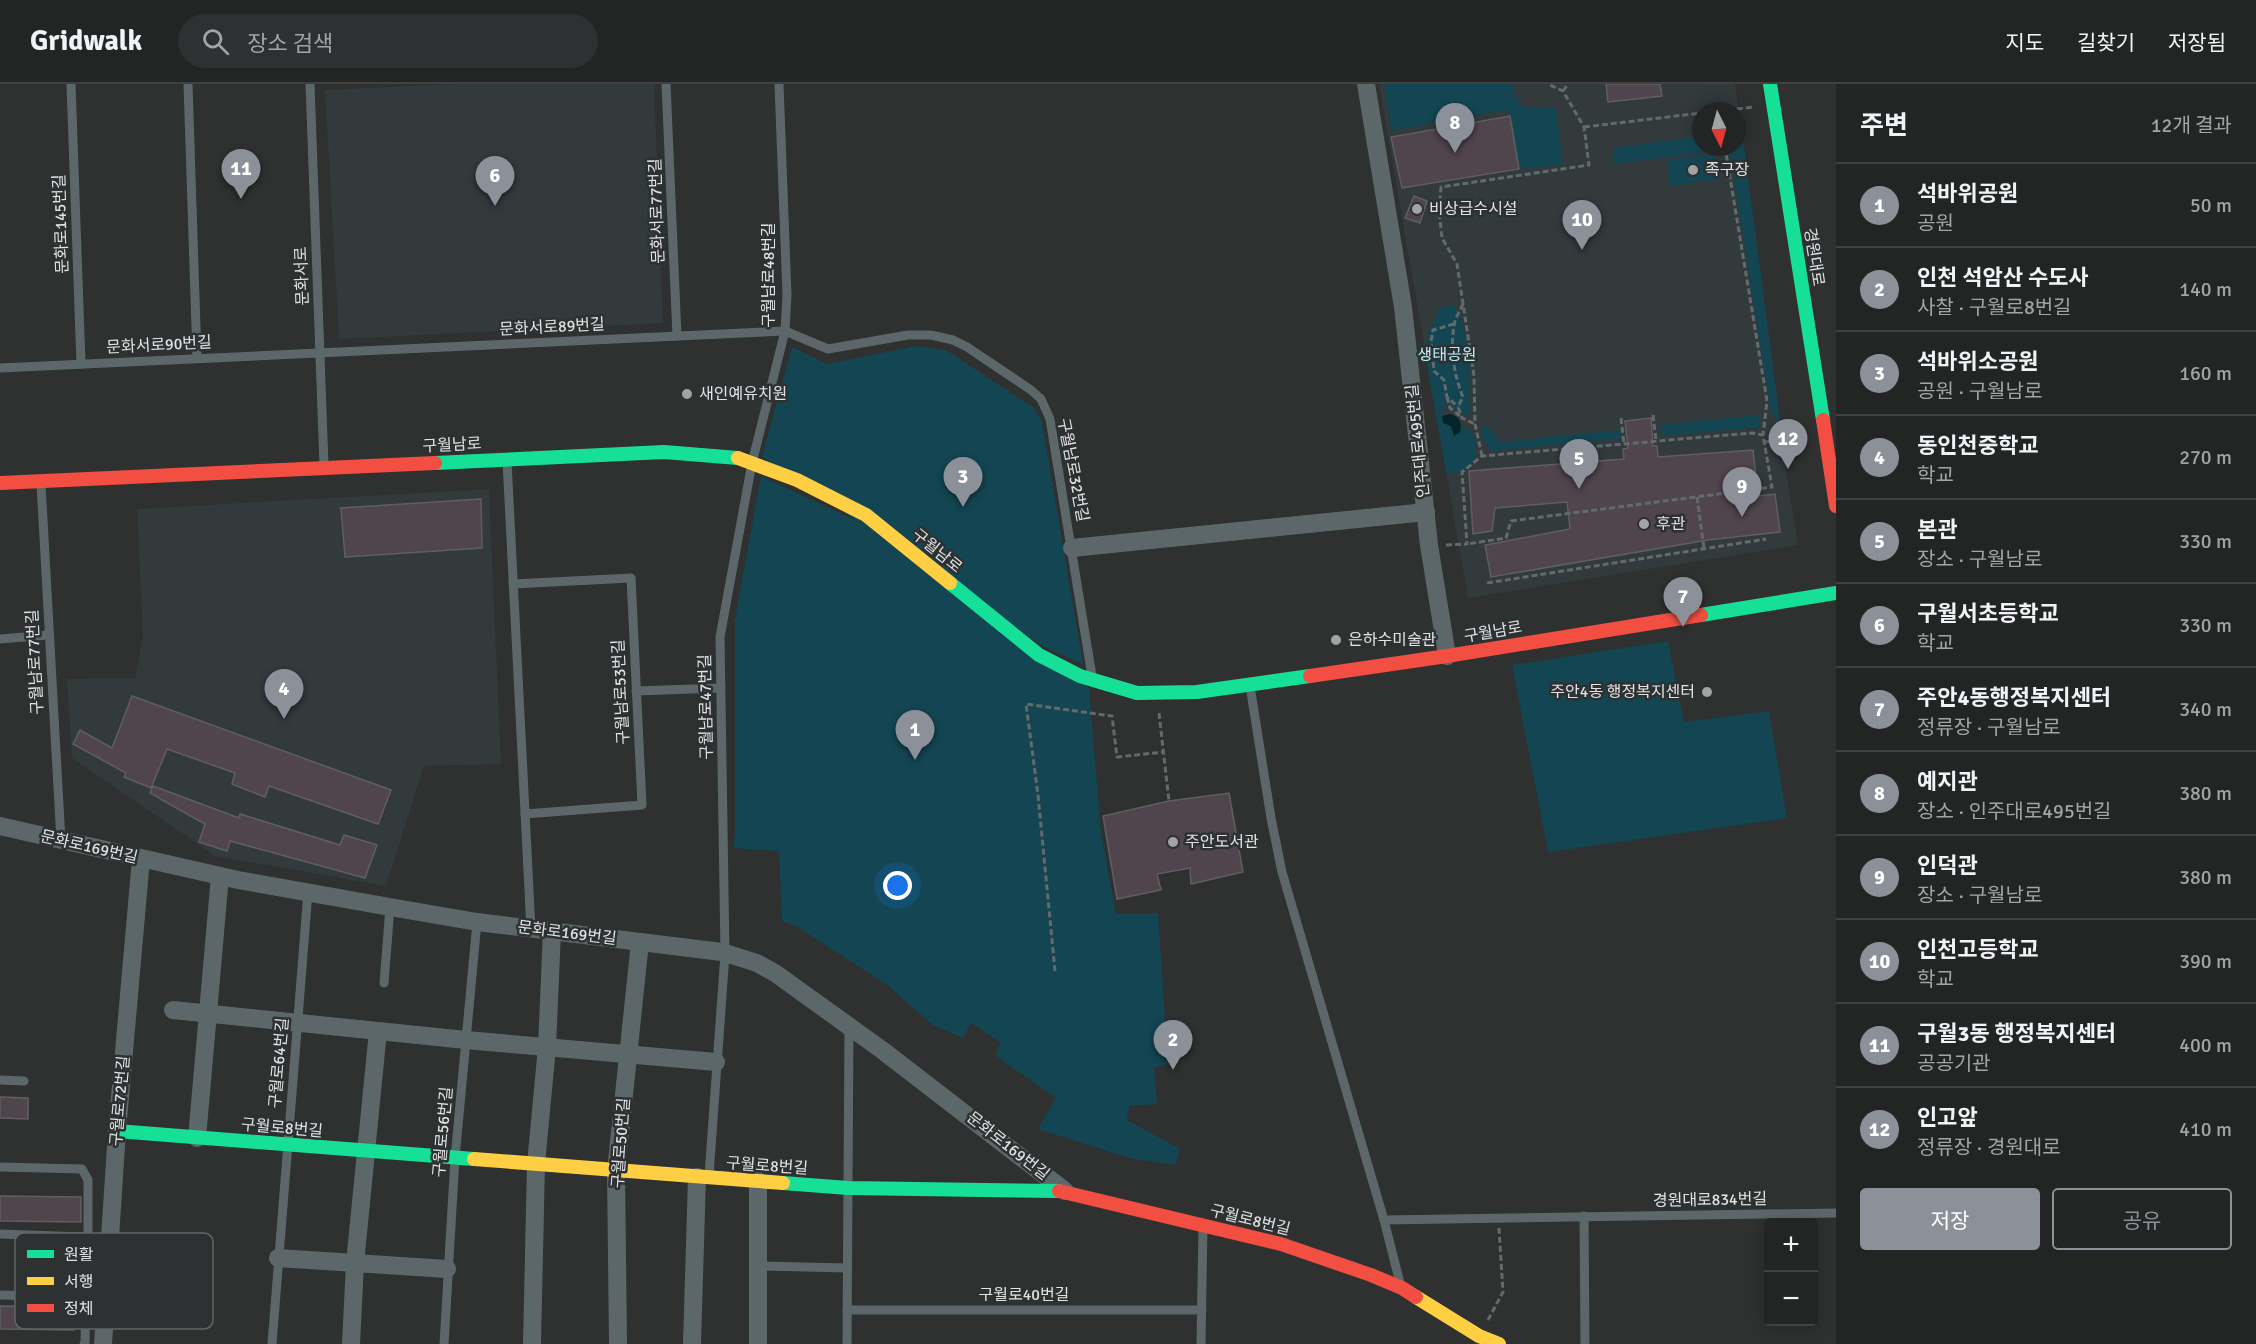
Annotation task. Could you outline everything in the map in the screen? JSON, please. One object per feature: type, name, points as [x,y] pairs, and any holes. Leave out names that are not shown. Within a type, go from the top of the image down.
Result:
[{"type":"street","name":"인주대로495번길","points":[[1366,84],[1403,307],[1429,545],[1447,656]]},
{"type":"street","name":"경원대로","points":[[1770,84],[1836,506]]},
{"type":"street","name":"구월남로","points":[[0,483],[664,452],[737,458],[797,480],[866,515],[1039,655],[1080,676],[1137,693],[1197,692],[1447,656],[1836,593]]},
{"type":"street","points":[[1072,548],[1426,512]]},
{"type":"street","name":"문화로169번길","points":[[0,826],[220,876],[390,907],[477,922],[725,954],[757,963],[775,972],[849,1026],[1065,1191]]},
{"type":"street","name":"구월로72번길","points":[[110,1233],[141,859]]},
{"type":"street","points":[[197,1138],[220,876]]},
{"type":"street","points":[[532,1344],[536,1164],[547,1047],[552,931]]},
{"type":"street","name":"구월로50번길","points":[[618,1344],[616,1171],[640,942]]},
{"type":"street","points":[[173,1010],[466,1040],[716,1062]]},
{"type":"street","points":[[351,1344],[355,1263],[378,1031]]},
{"type":"street","name":"구월로8번길","points":[[117,1131],[848,1188],[1065,1191],[1281,1244],[1371,1275],[1402,1288],[1479,1336],[1499,1344]]},
{"type":"street","points":[[692,1344],[703,1177]]},
{"type":"street","points":[[758,1181],[758,1344]]},
{"type":"street","points":[[278,1258],[447,1269]]},
{"type":"street","name":"구월로72번길","points":[[103,1344],[104,1329]]},
{"type":"lane","name":"문화로145번길","points":[[71,84],[81,364]]},
{"type":"lane","points":[[188,84],[197,358]]},
{"type":"lane","name":"문화서로","points":[[310,84],[324,468]]},
{"type":"lane","name":"문화서로77번길","points":[[666,84],[677,336]]},
{"type":"lane","name":"구월남로48번길","points":[[752,463],[785,331],[787,295],[779,84]]},
{"type":"lane","name":"문화서로89번길","points":[[320,353],[785,331]]},
{"type":"lane","name":"구월남로32번길","points":[[785,331],[828,349],[909,335],[931,335],[953,340],[967,347],[1041,399],[1050,419],[1093,680]]},
{"type":"lane","name":"문화서로90번길","points":[[0,368],[320,353]]},
{"type":"lane","points":[[507,459],[531,929]]},
{"type":"lane","name":"구월남로47번길","points":[[703,1177],[725,954],[720,637],[752,463]]},
{"type":"lane","name":"구월남로77번길","points":[[41,481],[60,841]]},
{"type":"lane","name":"구월남로53번길","points":[[513,584],[631,578],[642,806],[525,814]]},
{"type":"lane","points":[[0,639],[48,635]]},
{"type":"lane","points":[[1249,684],[1280,862],[1402,1288]]},
{"type":"lane","points":[[636,691],[721,688]]},
{"type":"lane","name":"구월로64번길","points":[[272,1344],[308,892]]},
{"type":"lane","points":[[384,983],[390,907]]},
{"type":"lane","name":"구월로56번길","points":[[444,1344],[455,1158],[477,922]]},
{"type":"lane","points":[[847,1344],[849,1026]]},
{"type":"lane","points":[[0,1080],[24,1081]]},
{"type":"lane","points":[[0,1167],[82,1169],[88,1180],[88,1233]]},
{"type":"lane","name":"경원대로834번길","points":[[1384,1220],[1836,1213]]},
{"type":"lane","points":[[1584,1216],[1585,1344]]},
{"type":"lane","points":[[1201,1344],[1204,1225]]},
{"type":"lane","points":[[0,1234],[15,1235]]},
{"type":"lane","points":[[758,1266],[847,1268]]},
{"type":"lane","points":[[0,1295],[15,1295]]},
{"type":"lane","name":"구월로40번길","points":[[847,1310],[1202,1310]]},
{"type":"lane","points":[[84,1344],[85,1329]]},
{"type":"path","points":[[1482,456],[1475,424],[1474,376],[1464,302],[1457,264],[1443,238],[1439,211],[1441,187],[1589,165],[1584,127],[1563,91],[1548,84]]},
{"type":"path","points":[[1563,91],[1568,84]]},
{"type":"path","points":[[1746,108],[1773,105]]},
{"type":"path","points":[[1584,127],[1692,114]]},
{"type":"path","points":[[1429,545],[1467,544],[1506,538],[1511,521],[1772,487],[1763,435],[1767,401],[1726,156]]},
{"type":"path","points":[[1458,407],[1463,397],[1458,385],[1453,351],[1454,324],[1464,302]]},
{"type":"path","points":[[1454,324],[1433,330],[1431,342],[1434,371],[1444,380],[1450,408],[1462,418],[1475,424]]},
{"type":"path","points":[[1447,397],[1458,407],[1462,418]]},
{"type":"path","points":[[1653,415],[1656,440]]},
{"type":"path","points":[[1621,418],[1624,444]]},
{"type":"path","points":[[1765,442],[1824,432]]},
{"type":"path","points":[[1467,544],[1462,472],[1482,456],[1656,440],[1752,433],[1763,435]]},
{"type":"path","points":[[1697,497],[1704,548]]},
{"type":"path","points":[[1487,583],[1766,539]]},
{"type":"path","points":[[1157,692],[1169,801]]},
{"type":"path","points":[[1055,971],[1038,795],[1026,704],[1112,716],[1117,757],[1164,752]]},
{"type":"path","points":[[1479,1336],[1503,1292],[1498,1217]]},
{"type":"shaded area","points":[[454,84],[654,84],[663,323],[339,339],[325,90]]},
{"type":"shaded area","points":[[1379,84],[1735,84],[1737,102],[1692,102],[1692,156],[1744,156],[1783,452],[1798,545],[1468,598]]},
{"type":"shaded area","points":[[1451,414],[1458,418],[1461,425],[1460,432],[1454,436],[1451,426],[1443,423],[1442,416]]},
{"type":"shaded area","points":[[489,489],[501,764],[424,766],[386,886],[215,856],[72,758],[67,679],[135,678],[143,638],[137,509]]},
{"type":"green space","points":[[1384,84],[1513,84],[1514,94],[1524,108],[1556,107],[1563,165],[1519,169],[1510,116],[1505,110],[1391,131]]},
{"type":"green space","points":[[1692,137],[1692,154],[1614,164],[1613,148]]},
{"type":"green space","name":"족구장","points":[[1715,156],[1719,179],[1670,186],[1667,160]]},
{"type":"green space","points":[[1728,156],[1745,156],[1781,427],[1770,408],[1731,158]]},
{"type":"green space","name":"생태공원","points":[[1454,305],[1460,316],[1467,343],[1470,375],[1469,417],[1445,402],[1442,416],[1460,432],[1461,425],[1464,430],[1468,427],[1475,438],[1475,459],[1462,472],[1446,473],[1425,353],[1428,332],[1441,307]]},
{"type":"green space","points":[[915,346],[946,350],[1034,408],[1042,422],[1083,664],[1044,647],[762,457],[792,347],[827,364]]},
{"type":"green space","points":[[1759,415],[1759,427],[1662,436],[1660,425]]},
{"type":"green space","points":[[1486,425],[1499,442],[1620,430],[1621,439],[1493,451],[1482,435],[1481,427]]},
{"type":"green space","points":[[761,476],[867,526],[1089,688],[1101,832],[1116,914],[1158,913],[1168,1064],[1154,1068],[1157,1104],[1130,1106],[1127,1120],[1180,1149],[1175,1165],[1133,1159],[1038,1129],[1056,1098],[996,1056],[1000,1042],[971,1023],[963,1038],[933,1025],[887,985],[796,926],[782,921],[779,851],[734,848],[735,619]]},
{"type":"green space","points":[[1668,641],[1684,722],[1769,711],[1787,818],[1548,852],[1512,665]]},
{"type":"building","points":[[1606,84],[1660,84],[1662,96],[1608,102]]},
{"type":"building","points":[[1510,116],[1519,169],[1402,188],[1391,137]]},
{"type":"building","name":"비상급수시설","points":[[1414,196],[1427,201],[1420,223],[1405,218]]},
{"type":"building","points":[[1651,418],[1653,446],[1657,446],[1658,457],[1753,450],[1758,496],[1775,494],[1780,532],[1708,540],[1491,577],[1485,545],[1570,529],[1567,502],[1495,508],[1492,531],[1473,534],[1469,471],[1624,459],[1623,449],[1628,448],[1625,421]]},
{"type":"building","points":[[481,499],[482,548],[345,557],[341,508]]},
{"type":"building","points":[[132,696],[391,790],[378,824],[269,786],[265,797],[232,784],[235,773],[167,749],[151,788],[124,777],[126,773],[73,744],[80,730],[112,748]]},
{"type":"building","points":[[153,786],[239,818],[240,814],[340,845],[344,835],[377,845],[365,878],[230,841],[227,851],[199,842],[205,824],[150,793]]},
{"type":"building","name":"주안도서관","points":[[1229,793],[1243,872],[1191,884],[1190,868],[1157,874],[1161,890],[1117,899],[1103,816],[1169,801]]},
{"type":"building","points":[[0,1097],[28,1098],[28,1119],[0,1118]]},
{"type":"building","points":[[0,1196],[81,1197],[81,1222],[0,1221]]},
{"type":"building","points":[[0,1306],[15,1306],[15,1329],[74,1330],[0,1329]]},
{"type":"traffic: fast","points":[[1770,84],[1823,420]]},
{"type":"traffic: fast","points":[[435,463],[664,452],[738,458]]},
{"type":"traffic: fast","points":[[950,583],[1039,655],[1080,676],[1137,693],[1197,692],[1310,676]]},
{"type":"traffic: fast","points":[[1701,615],[1836,593]]},
{"type":"traffic: fast","points":[[117,1131],[474,1159]]},
{"type":"traffic: fast","points":[[783,1183],[848,1188],[1059,1191]]},
{"type":"traffic: slow","points":[[738,458],[797,480],[866,515],[950,583]]},
{"type":"traffic: slow","points":[[474,1159],[783,1183]]},
{"type":"traffic: slow","points":[[1416,1297],[1479,1336],[1499,1344]]},
{"type":"traffic: jam","points":[[1823,420],[1836,506]]},
{"type":"traffic: jam","points":[[0,483],[435,463]]},
{"type":"traffic: jam","points":[[1310,676],[1701,615]]},
{"type":"traffic: jam","points":[[1059,1191],[1281,1244],[1371,1275],[1402,1288],[1416,1297]]},
{"type":"place","name":"예지관","points":[[1455,153]]},
{"type":"place","name":"족구장","points":[[1693,170]]},
{"type":"place","name":"구월3동 행정복지센터","points":[[241,199]]},
{"type":"place","name":"구월서초등학교","points":[[495,206]]},
{"type":"place","name":"비상급수시설","points":[[1417,209]]},
{"type":"place","name":"인천고등학교","points":[[1582,250]]},
{"type":"place","name":"새인예유치원","points":[[687,394]]},
{"type":"place","name":"인고앞","points":[[1788,469]]},
{"type":"place","name":"본관","points":[[1579,489]]},
{"type":"place","name":"석바위소공원","points":[[963,507]]},
{"type":"place","name":"인덕관","points":[[1742,517]]},
{"type":"place","name":"후관","points":[[1644,524]]},
{"type":"place","name":"주안4동행정복지센터","points":[[1683,627]]},
{"type":"place","name":"은하수미술관","points":[[1336,640]]},
{"type":"place","name":"주안4동 행정복지센터","points":[[1707,692]]},
{"type":"place","name":"동인천중학교","points":[[284,719]]},
{"type":"place","name":"석바위공원","points":[[915,760]]},
{"type":"place","name":"주안도서관","points":[[1173,842]]},
{"type":"place","name":"인천 석암산 수도사","points":[[1173,1070]]}]
